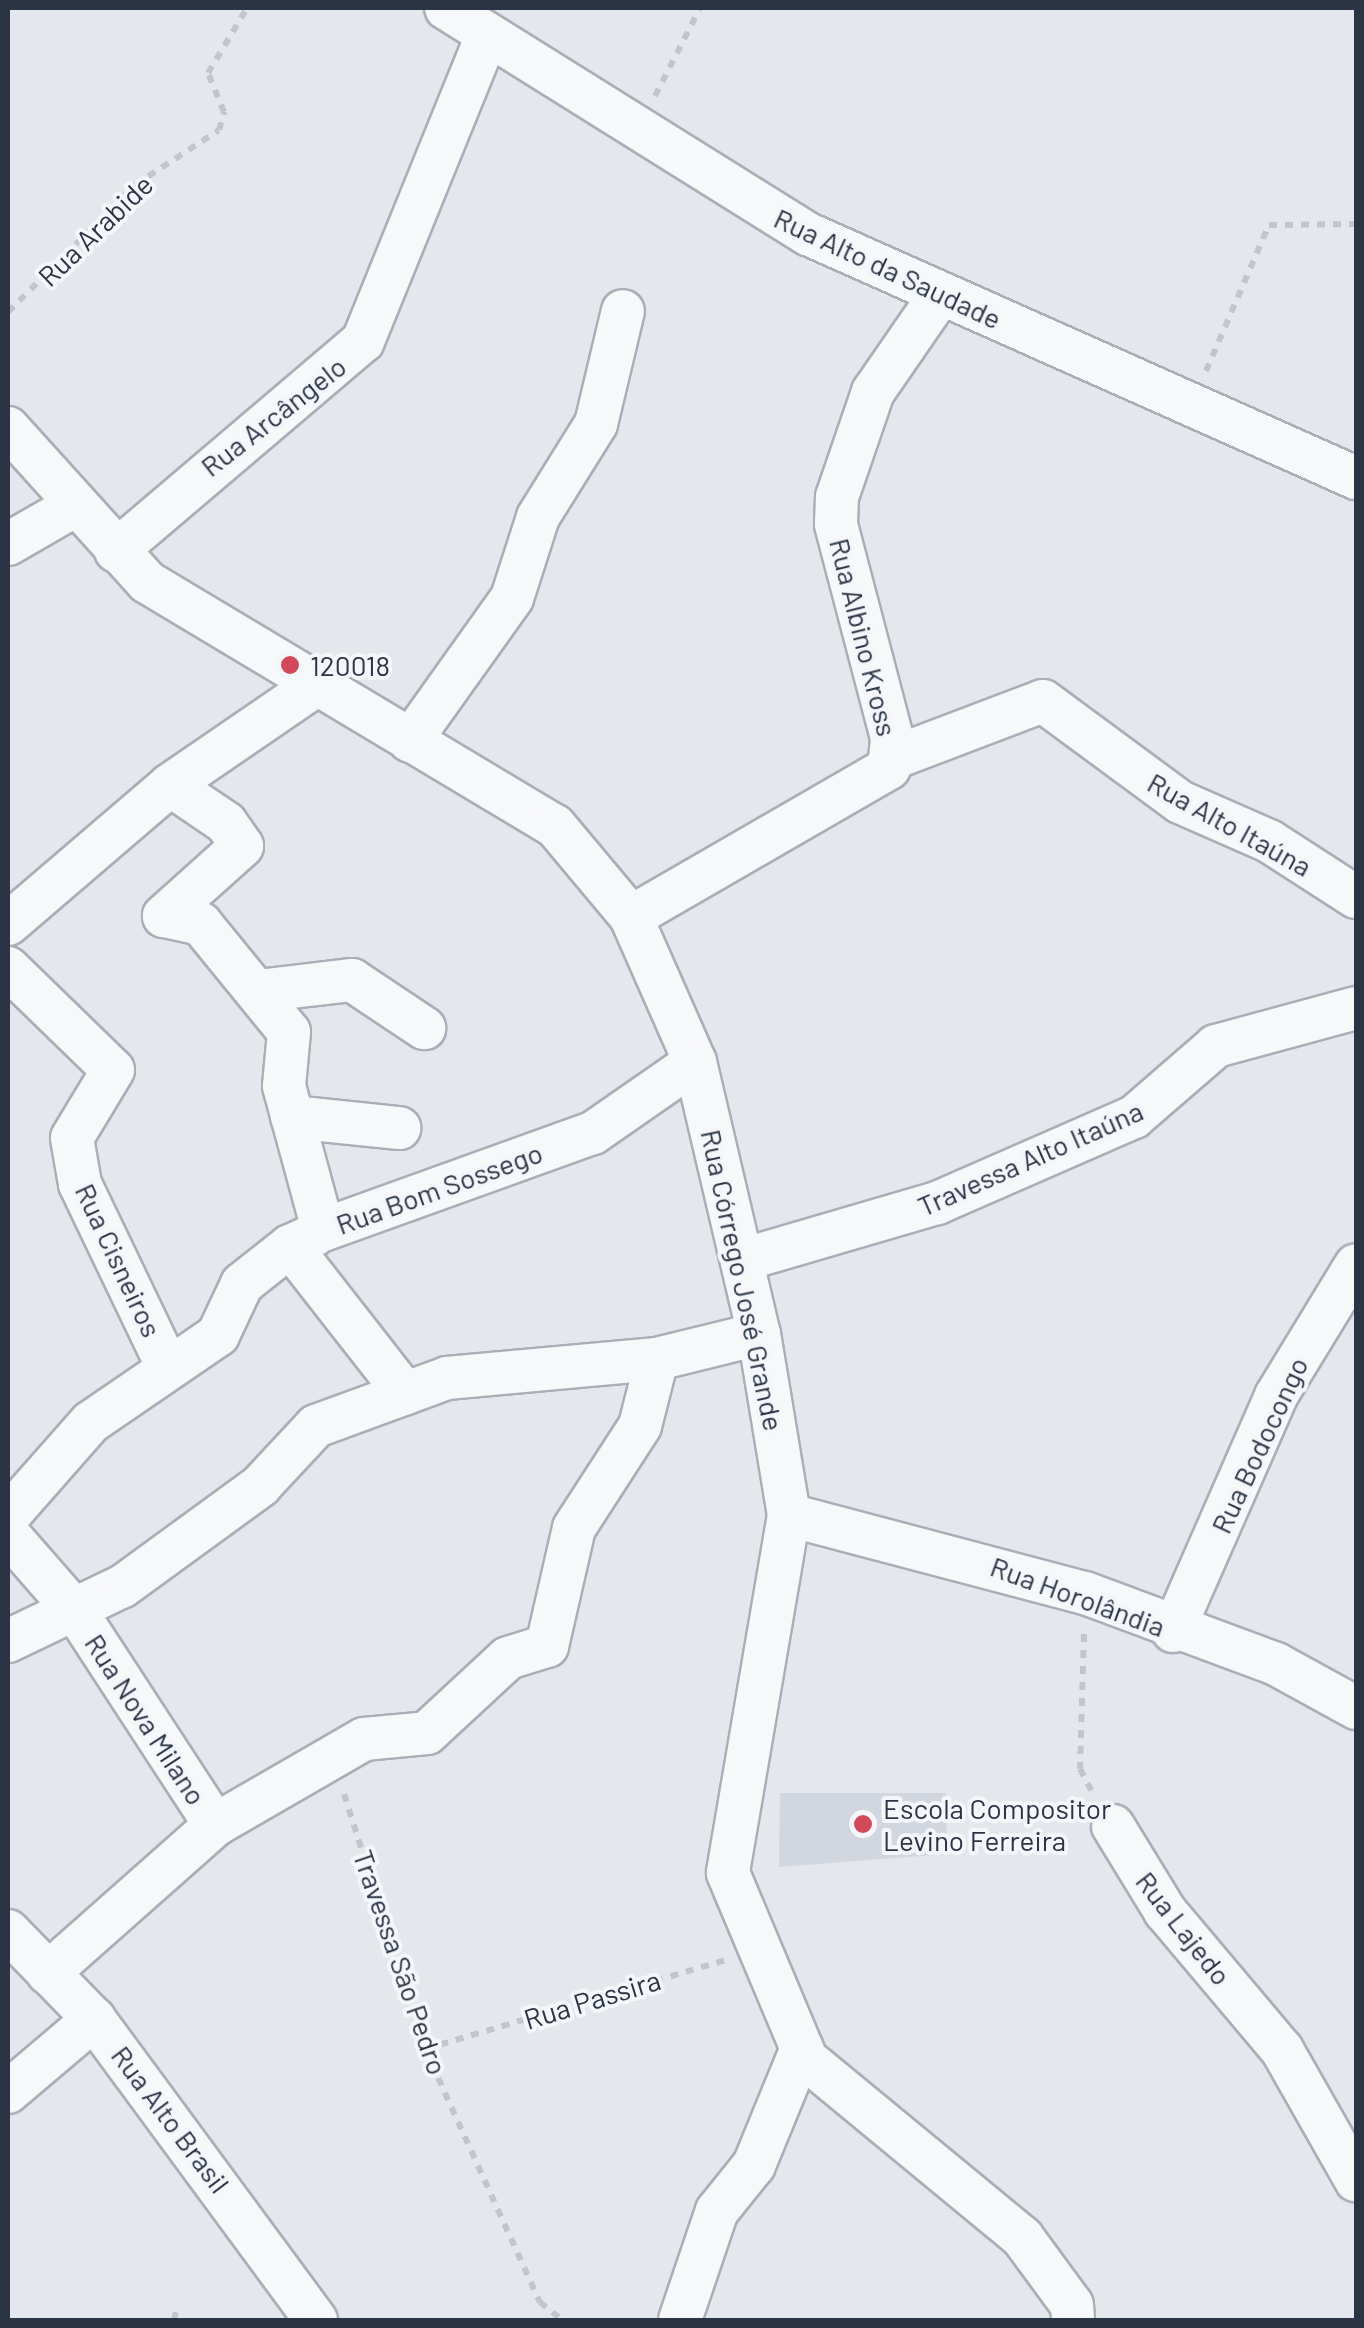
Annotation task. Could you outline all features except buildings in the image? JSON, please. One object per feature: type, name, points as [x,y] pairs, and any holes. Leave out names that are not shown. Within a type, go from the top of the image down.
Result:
[{"type":"street","name":"Rua Alto da Saudade","points":[[446,8],[808,234],[1356,478]]},
{"type":"street","name":"Rua Arcângelo","points":[[116,552],[363,341],[488,36]]},
{"type":"street","name":"Rua Albino Kross","points":[[631,917],[872,782],[893,758],[836,524],[837,496],[873,392],[940,295]]},
{"type":"street","points":[[410,741],[512,598],[538,517],[596,424],[622,311]]},
{"type":"street","name":"Rua Córrego José Grande","points":[[8,428],[116,552],[179,608],[555,826],[631,917],[696,1062],[760,1334],[789,1515],[728,1873],[802,2048],[939,2176],[1022,2237],[1072,2304],[1072,2320]]},
{"type":"street","points":[[8,544],[74,506]]},
{"type":"street","points":[[8,924],[170,784],[313,687]]},
{"type":"street","name":"Rua Alto Itaúna","points":[[893,758],[1044,701],[1147,781],[1356,897]]},
{"type":"street","name":"Rua Bom Sossego","points":[[170,784],[226,823],[242,846],[164,916],[201,924],[289,1032],[292,1117],[306,1238]]},
{"type":"street","name":"Rua Cisneiros","points":[[8,968],[113,1070],[72,1138],[80,1184],[168,1368]]},
{"type":"street","points":[[258,992],[352,980],[424,1028]]},
{"type":"street","name":"Travessa Alto Itaúna","points":[[742,1260],[937,1203],[1134,1117],[1228,1040],[1356,1008]]},
{"type":"street","name":"Rua Bom Sossego","points":[[8,1516],[91,1422],[218,1335],[242,1284],[306,1238],[593,1133],[696,1062]]},
{"type":"street","points":[[292,1117],[399,1128]]},
{"type":"street","points":[[306,1238],[405,1393]]},
{"type":"street","name":"Rua Bodocongo","points":[[1174,1631],[1276,1396],[1356,1265]]},
{"type":"street","points":[[8,1641],[77,1613],[260,1486],[316,1426],[447,1378],[657,1360],[760,1334]]},
{"type":"street","points":[[48,1973],[215,1825],[364,1739],[427,1732],[508,1658],[547,1646],[574,1528],[640,1426],[657,1360]]},
{"type":"street","name":"Rua Horolândia","points":[[789,1515],[1086,1593],[1174,1631],[1276,1664],[1356,1708]]},
{"type":"street","name":"Rua Nova Milano","points":[[8,1534],[77,1613],[215,1825]]},
{"type":"street","name":"Rua Lajedo","points":[[1113,1826],[1166,1911],[1282,2050],[1356,2180]]},
{"type":"street","name":"Rua Alto Brasil","points":[[8,1932],[94,2019],[316,2320]]},
{"type":"street","points":[[8,2092],[94,2019]]},
{"type":"street","points":[[680,2320],[717,2211],[754,2165],[802,2048]]},
{"type":"path","name":"Rua Arabide","points":[[8,312],[136,184],[220,130],[224,112],[208,73],[247,8]]},
{"type":"path","points":[[638,130],[700,8]]},
{"type":"path","points":[[1193,406],[1262,231],[1278,221],[1356,224]]},
{"type":"path","points":[[1086,1593],[1080,1769],[1113,1826]]},
{"type":"path","name":"Travessa São Pedro","points":[[332,1756],[425,2049],[540,2302],[562,2320]]},
{"type":"path","name":"Rua Passira","points":[[425,2049],[759,1950]]},
{"type":"path","points":[[174,2320],[177,2308]]},
{"type":"shaded area","name":"Escola Compositor Levino Ferreira","points":[[780,1793],[946,1793],[947,1854],[779,1867]]},
{"type":"place","name":"120018","points":[[290,665]]},
{"type":"place","name":"Escola Compositor Levino Ferreira","points":[[863,1824]]}]
